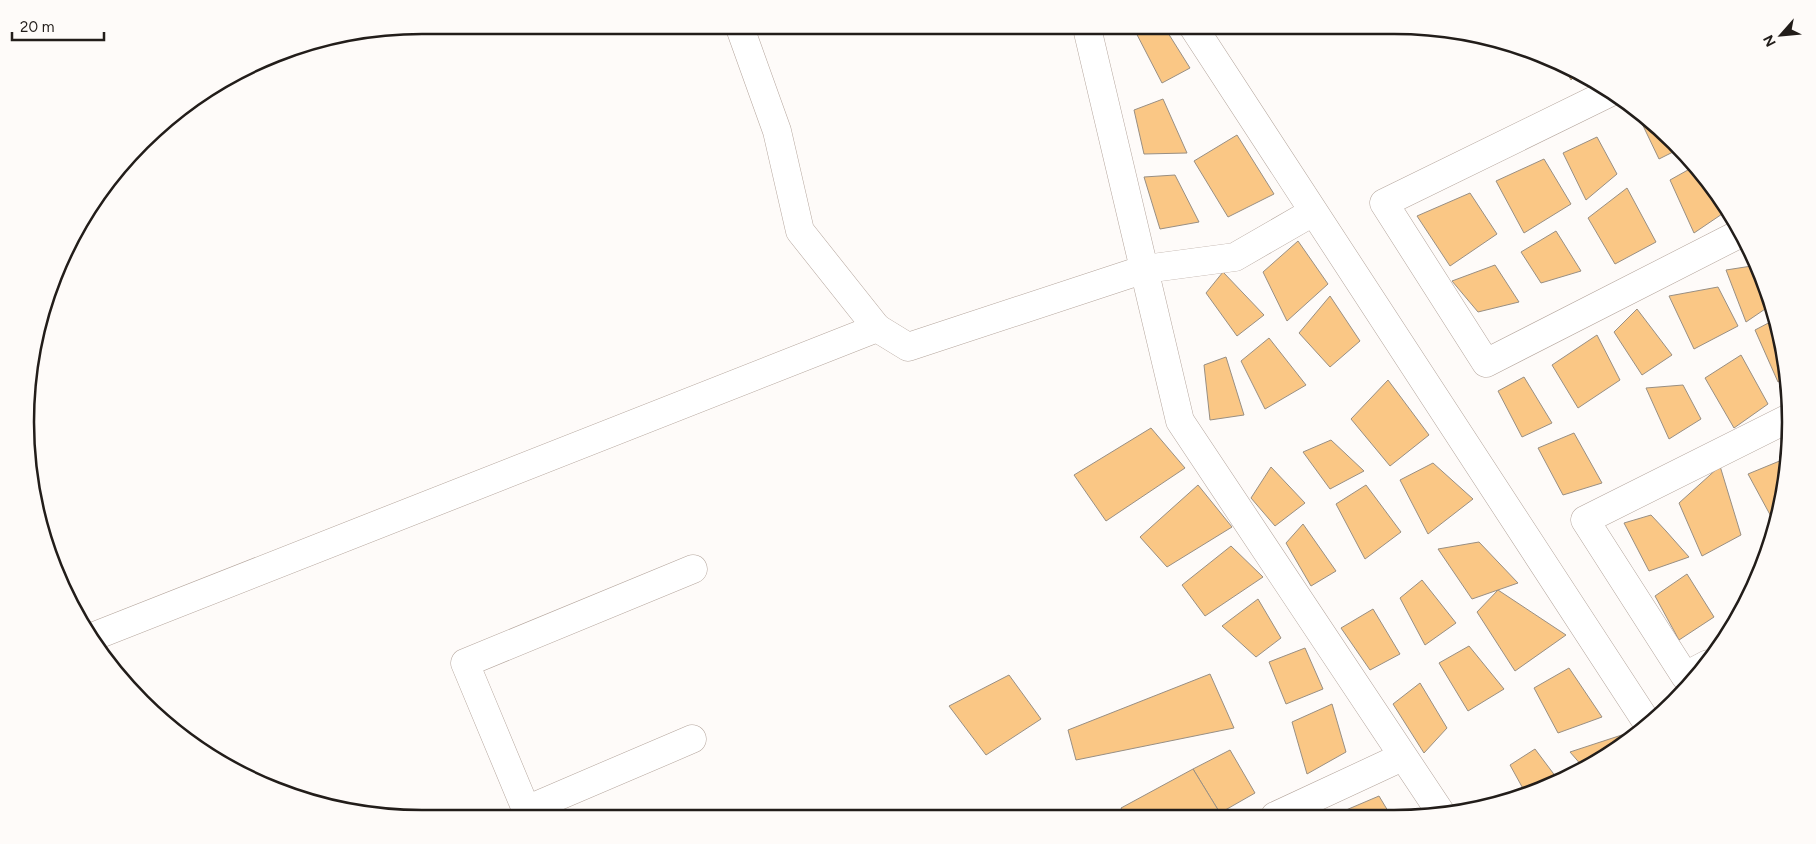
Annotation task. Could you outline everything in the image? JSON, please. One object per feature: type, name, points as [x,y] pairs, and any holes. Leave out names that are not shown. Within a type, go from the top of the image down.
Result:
[{"type":"street","points":[[742,34],[777,131],[800,231],[877,328],[908,347],[1144,269],[1235,257],[1313,212]]},
{"type":"street","points":[[1088,34],[1180,421],[1437,808]]},
{"type":"street","points":[[1198,34],[1644,718]]},
{"type":"street","points":[[1604,95],[1384,204],[1486,363],[1735,236]]},
{"type":"street","points":[[97,635],[877,328]]},
{"type":"street","points":[[1689,674],[1685,676],[1585,520],[1782,421]]},
{"type":"street","points":[[526,810],[465,663],[692,569]]},
{"type":"street","points":[[537,810],[692,739]]},
{"type":"street","points":[[1287,810],[1402,757]]},
{"type":"building","points":[[1137,34],[1169,34],[1190,68],[1162,83]]},
{"type":"building","points":[[1163,99],[1187,153],[1144,154],[1134,110]]},
{"type":"building","points":[[1642,124],[1673,152],[1659,159]]},
{"type":"building","points":[[1237,135],[1274,194],[1228,217],[1194,161]]},
{"type":"building","points":[[1597,137],[1617,174],[1586,200],[1563,153]]},
{"type":"building","points":[[1544,159],[1571,204],[1524,233],[1496,181]]},
{"type":"building","points":[[1689,169],[1722,214],[1694,233],[1670,180]]},
{"type":"building","points":[[1175,175],[1199,222],[1160,229],[1144,177]]},
{"type":"building","points":[[1627,188],[1656,242],[1615,264],[1588,218]]},
{"type":"building","points":[[1470,193],[1497,234],[1450,266],[1417,216]]},
{"type":"building","points":[[1556,231],[1581,271],[1541,283],[1521,252]]},
{"type":"building","points":[[1298,241],[1328,284],[1287,321],[1263,272]]},
{"type":"building","points":[[1495,265],[1519,302],[1478,312],[1452,281]]},
{"type":"building","points":[[1750,266],[1753,273],[1765,309],[1746,322],[1726,270]]},
{"type":"building","points":[[1223,272],[1264,315],[1237,336],[1206,293]]},
{"type":"building","points":[[1718,287],[1738,326],[1694,349],[1669,296]]},
{"type":"building","points":[[1330,296],[1360,341],[1330,367],[1299,333]]},
{"type":"building","points":[[1637,309],[1672,355],[1642,375],[1614,332]]},
{"type":"building","points":[[1769,323],[1779,371],[1780,381],[1778,382],[1755,330]]},
{"type":"building","points":[[1597,335],[1620,380],[1578,408],[1552,365]]},
{"type":"building","points":[[1269,338],[1306,385],[1265,409],[1241,361]]},
{"type":"building","points":[[1741,355],[1768,404],[1734,428],[1705,378]]},
{"type":"building","points":[[1226,357],[1244,415],[1210,420],[1204,365]]},
{"type":"building","points":[[1524,377],[1552,423],[1522,437],[1498,391]]},
{"type":"building","points":[[1388,380],[1429,435],[1390,466],[1351,419]]},
{"type":"building","points":[[1683,385],[1701,419],[1669,439],[1646,388]]},
{"type":"building","points":[[1151,428],[1185,468],[1106,521],[1074,475]]},
{"type":"building","points":[[1574,433],[1602,483],[1563,495],[1538,448]]},
{"type":"building","points":[[1331,440],[1364,471],[1330,489],[1303,452]]},
{"type":"building","points":[[1780,461],[1771,516],[1748,474]]},
{"type":"building","points":[[1433,463],[1473,499],[1428,534],[1400,480]]},
{"type":"building","points":[[1720,466],[1741,535],[1702,556],[1679,503]]},
{"type":"building","points":[[1271,467],[1305,503],[1275,526],[1251,498]]},
{"type":"building","points":[[1198,485],[1232,527],[1167,567],[1140,537]]},
{"type":"building","points":[[1366,485],[1401,532],[1365,559],[1336,504]]},
{"type":"building","points":[[1651,515],[1689,557],[1649,571],[1624,523]]},
{"type":"building","points":[[1303,524],[1336,571],[1311,586],[1286,543]]},
{"type":"building","points":[[1479,542],[1518,583],[1472,599],[1438,549]]},
{"type":"building","points":[[1231,546],[1263,577],[1205,616],[1182,585]]},
{"type":"building","points":[[1687,574],[1714,617],[1679,640],[1655,596]]},
{"type":"building","points":[[1422,580],[1456,623],[1425,645],[1400,598]]},
{"type":"building","points":[[1498,590],[1566,635],[1515,671],[1477,612]]},
{"type":"building","points":[[1258,599],[1281,638],[1256,657],[1222,626]]},
{"type":"building","points":[[1373,609],[1400,654],[1370,670],[1341,628]]},
{"type":"building","points":[[1469,646],[1504,689],[1468,711],[1439,663]]},
{"type":"building","points":[[1305,648],[1323,689],[1286,704],[1269,662]]},
{"type":"building","points":[[1569,668],[1602,717],[1558,733],[1534,688]]},
{"type":"building","points":[[1210,674],[1234,728],[1076,760],[1068,730]]},
{"type":"building","points":[[1009,675],[1041,719],[986,755],[949,706]]},
{"type":"building","points":[[1420,683],[1447,728],[1424,753],[1393,704]]},
{"type":"building","points":[[1332,704],[1346,752],[1307,774],[1292,722]]},
{"type":"building","points":[[1625,734],[1579,763],[1570,752]]},
{"type":"building","points":[[1535,749],[1555,775],[1523,789],[1510,765]]},
{"type":"building","points":[[1230,750],[1255,793],[1225,810],[1218,810],[1193,769]]},
{"type":"building","points":[[1193,769],[1218,810],[1122,810],[1121,808]]},
{"type":"building","points":[[1379,796],[1387,810],[1346,810]]}]
